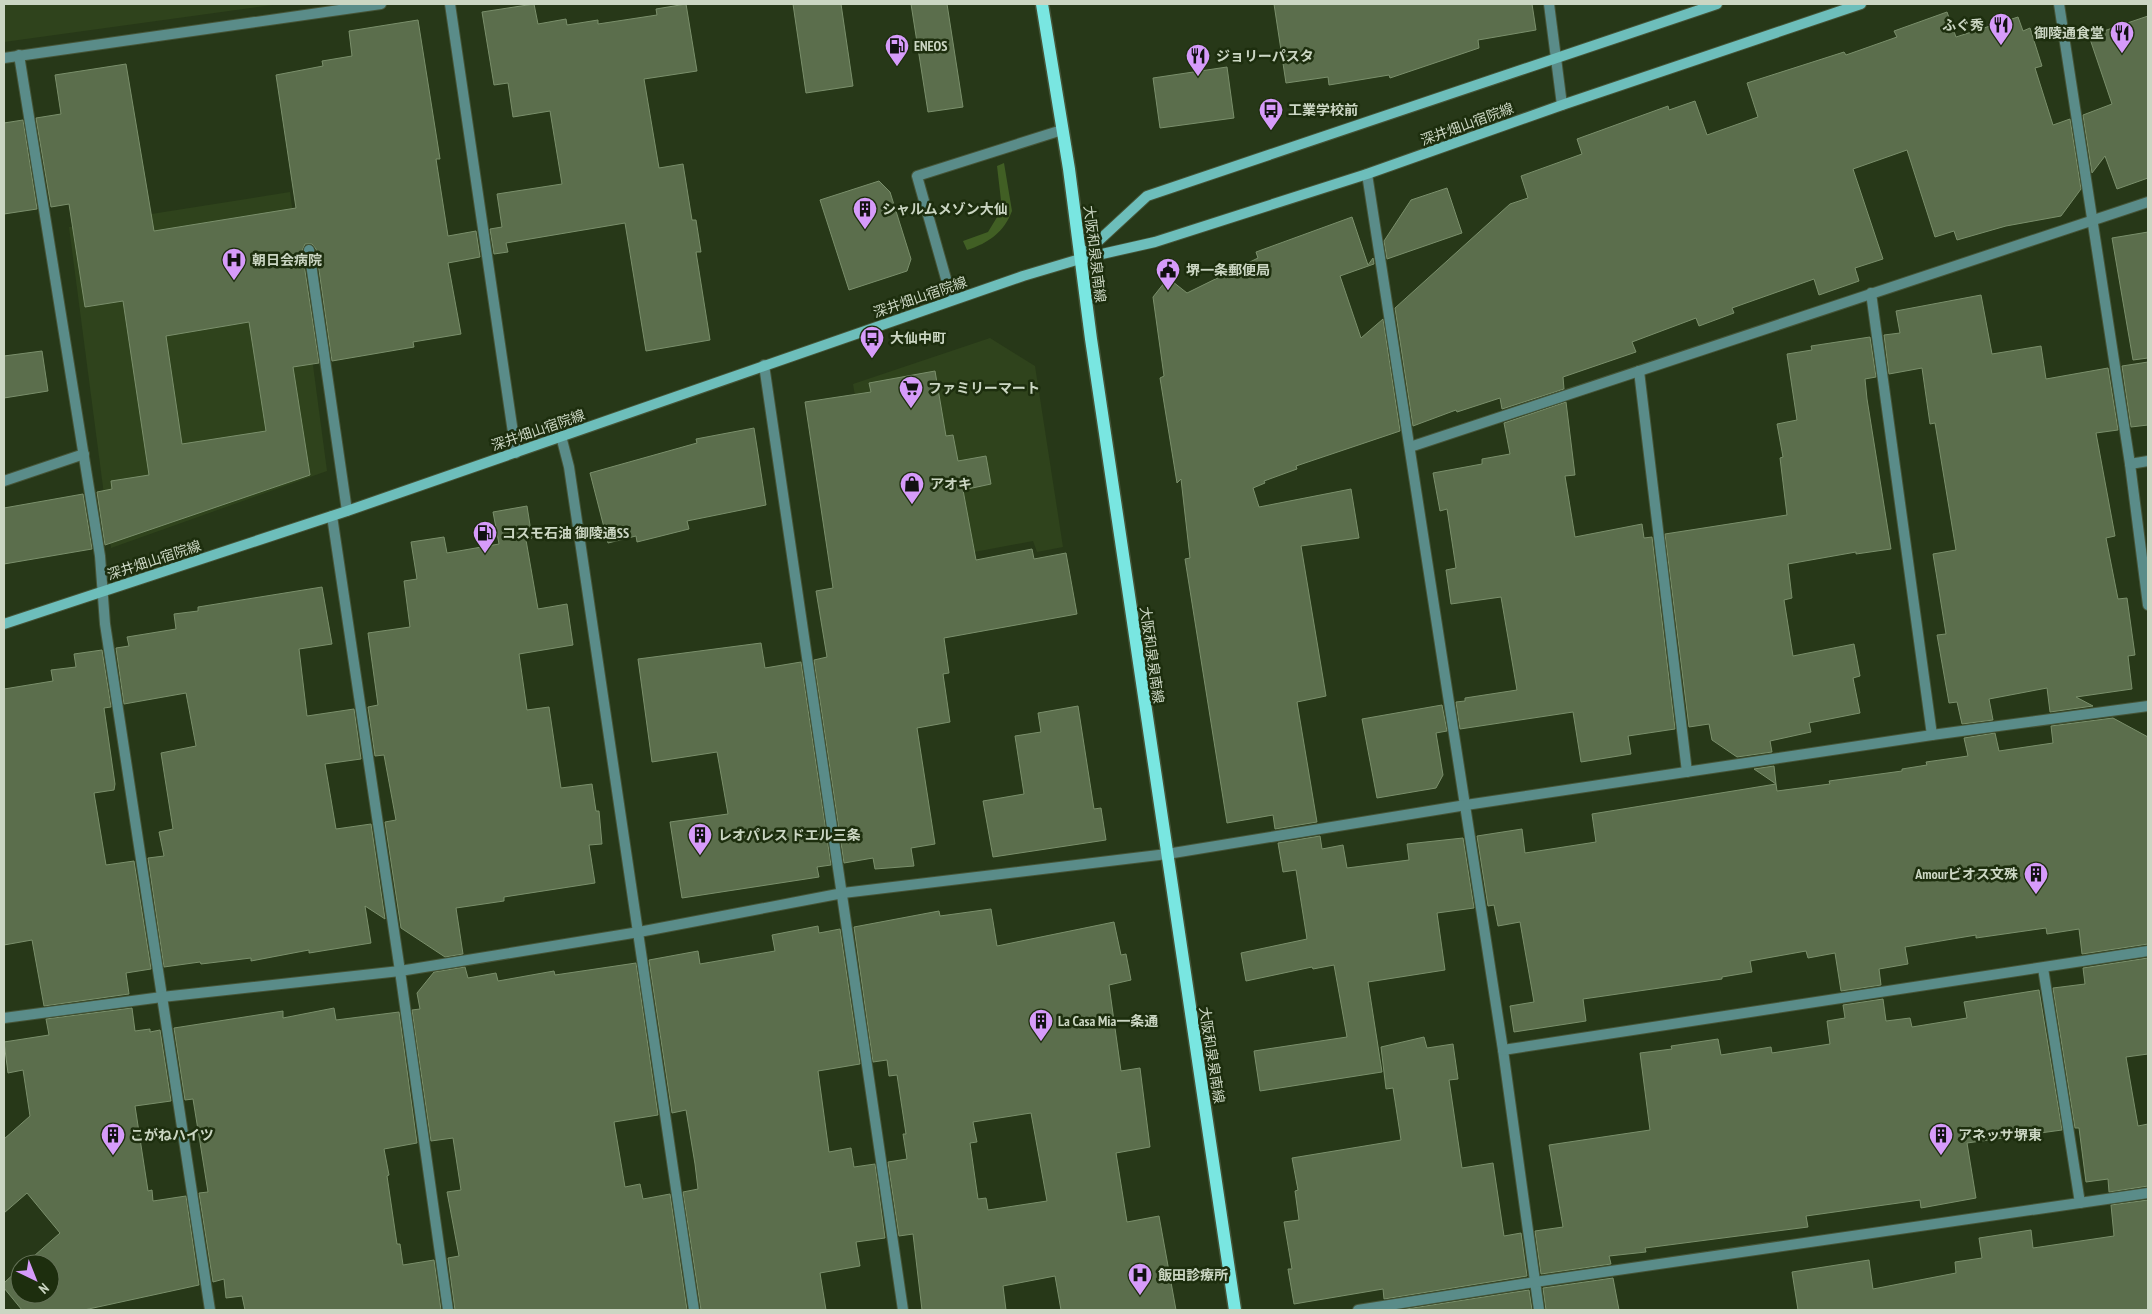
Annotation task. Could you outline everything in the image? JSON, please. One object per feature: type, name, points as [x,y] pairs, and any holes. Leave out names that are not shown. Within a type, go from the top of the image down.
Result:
[{"type":"main road","name":"大阪和泉泉南線","points":[[1042,4],[1069,169],[1080,258],[1235,1310]]},
{"type":"main road","name":"深井畑山宿院線","points":[[1080,258],[1148,196],[1717,4]]},
{"type":"main road","name":"深井畑山宿院線","points":[[4,624],[347,511],[952,300],[1080,258],[1155,242],[1368,174],[1562,105],[1861,4]]},
{"type":"street","points":[[4,58],[381,4]]},
{"type":"street","points":[[450,4],[516,452]]},
{"type":"street","points":[[1549,4],[1562,105]]},
{"type":"street","points":[[2059,4],[2130,464],[2148,605]]},
{"type":"street","points":[[19,55],[100,556],[106,624],[210,1310]]},
{"type":"street","points":[[952,300],[917,176],[1062,130]]},
{"type":"street","points":[[1368,174],[1504,1050],[1539,1310]]},
{"type":"street","points":[[1410,447],[2148,202]]},
{"type":"street","points":[[309,250],[347,511]]},
{"type":"street","points":[[1871,293],[1932,735]]},
{"type":"street","points":[[764,365],[903,1310]]},
{"type":"street","points":[[1639,371],[1687,772]]},
{"type":"street","points":[[561,436],[569,467],[694,1310]]},
{"type":"street","points":[[4,481],[84,454]]},
{"type":"street","points":[[2130,464],[2148,462]]},
{"type":"street","points":[[332,516],[400,970],[448,1310]]},
{"type":"street","points":[[4,1018],[162,997],[400,970],[639,932],[843,894],[1167,854],[1466,805],[1932,735],[2148,706]]},
{"type":"street","points":[[1504,1050],[2148,951]]},
{"type":"street","points":[[2043,968],[2080,1203]]},
{"type":"street","points":[[1358,1310],[1535,1282],[2148,1193]]},
{"type":"shaded area","points":[[4,4],[280,4],[4,42]]},
{"type":"shaded area","points":[[1004,163],[1012,211],[1005,225],[995,236],[967,250],[963,241],[988,232],[1002,209],[997,166]]},
{"type":"shaded area","points":[[290,192],[327,471],[111,548],[69,227]]},
{"type":"shaded area","points":[[990,338],[1035,366],[1063,547],[1037,552],[1033,541],[884,569],[853,384]]},
{"type":"building","points":[[534,4],[538,24],[566,19],[567,25],[598,20],[598,24],[657,15],[656,9],[686,4],[697,71],[644,79],[659,168],[683,164],[692,220],[696,220],[701,252],[696,252],[710,340],[646,351],[625,223],[506,243],[508,252],[494,254],[490,229],[502,227],[497,194],[562,184],[550,111],[513,117],[508,83],[494,85],[482,12]]},
{"type":"building","points":[[793,4],[841,4],[853,86],[806,93]]},
{"type":"building","points":[[911,4],[947,4],[963,107],[928,112]]},
{"type":"building","points":[[1274,4],[1532,4],[1536,30],[1478,40],[1479,48],[1390,78],[1389,75],[1329,85],[1328,77],[1286,83]]},
{"type":"building","points":[[1947,12],[1956,37],[2018,17],[2023,31],[2030,28],[2042,66],[2035,68],[2053,125],[2070,119],[2081,189],[2061,216],[2006,226],[1957,240],[1954,231],[1935,237],[1907,150],[1853,169],[1883,259],[1855,268],[1859,281],[1819,295],[1814,279],[1732,308],[1734,313],[1699,326],[1696,318],[1632,342],[1636,352],[1563,377],[1564,389],[1502,409],[1500,398],[1457,412],[1456,410],[1413,426],[1395,308],[1510,204],[1528,198],[1521,176],[1582,154],[1577,139],[1668,106],[1669,110],[1695,101],[1707,135],[1758,117],[1747,83],[1844,52],[1846,55],[1897,37],[1894,31]]},
{"type":"building","points":[[2148,16],[2148,178],[2117,189],[2105,156],[2092,173],[2083,115],[2112,104],[2089,36]]},
{"type":"building","points":[[418,20],[440,159],[436,159],[448,236],[476,231],[480,257],[448,263],[461,334],[413,342],[414,347],[332,361],[316,249],[312,244],[305,244],[302,251],[319,363],[293,367],[310,475],[105,545],[97,492],[112,489],[111,481],[149,475],[123,301],[85,307],[69,204],[51,207],[36,118],[61,114],[55,75],[126,64],[154,231],[296,208],[276,75],[323,66],[322,61],[352,56],[349,31]],"holes":[[[249,322],[266,431],[182,444],[166,336]]]},
{"type":"building","points":[[1227,67],[1234,118],[1160,128],[1153,78]]},
{"type":"building","points":[[23,120],[37,209],[4,214],[4,123]]},
{"type":"building","name":"シャルムメゾン大仙","points":[[879,181],[890,192],[911,259],[907,271],[849,290],[820,200]]},
{"type":"building","points":[[1447,188],[1462,233],[1387,259],[1384,241],[1411,200]]},
{"type":"building","points":[[1352,217],[1368,265],[1373,258],[1374,264],[1340,276],[1361,338],[1383,319],[1400,431],[1296,466],[1297,469],[1264,481],[1265,483],[1253,488],[1259,507],[1351,489],[1359,538],[1301,546],[1326,696],[1297,702],[1317,822],[1275,829],[1273,815],[1227,823],[1185,559],[1190,558],[1181,479],[1177,483],[1160,378],[1164,376],[1153,297],[1168,278],[1187,293],[1258,258],[1256,252]]},
{"type":"building","points":[[2148,232],[2148,358],[2133,360],[2112,238]]},
{"type":"building","points":[[1981,295],[1992,354],[2041,346],[2046,379],[2108,368],[2118,430],[2096,433],[2115,536],[2106,538],[2118,599],[2127,598],[2135,655],[2128,656],[2132,689],[2076,697],[2093,706],[2050,712],[2047,688],[1989,699],[1993,720],[1962,724],[1957,702],[1949,703],[1937,635],[1946,634],[1933,554],[1956,550],[1935,423],[1930,424],[1922,368],[1889,374],[1884,335],[1900,333],[1896,311]]},
{"type":"building","points":[[1870,337],[1876,377],[1865,379],[1891,549],[1856,554],[1856,552],[1788,564],[1792,598],[1784,600],[1793,656],[1854,644],[1860,676],[1853,678],[1860,713],[1809,723],[1811,732],[1770,741],[1772,752],[1737,757],[1712,740],[1709,724],[1689,727],[1665,534],[1787,515],[1780,458],[1783,457],[1777,424],[1797,420],[1787,354],[1812,350],[1811,346]]},
{"type":"building","points":[[42,351],[48,391],[4,398],[4,356]]},
{"type":"building","points":[[2148,362],[2148,425],[2131,427],[2122,366]]},
{"type":"building","points":[[935,371],[946,436],[953,435],[958,461],[986,456],[991,484],[963,490],[976,560],[1032,549],[1034,559],[1066,553],[1077,614],[944,638],[949,673],[943,674],[950,722],[917,728],[935,844],[911,848],[914,866],[875,869],[873,858],[844,863],[814,660],[827,657],[816,591],[833,588],[805,402],[871,392],[869,383]]},
{"type":"building","points":[[1566,402],[1575,475],[1565,476],[1575,537],[1642,524],[1644,538],[1652,537],[1675,729],[1628,736],[1631,754],[1581,762],[1573,712],[1460,729],[1456,702],[1465,701],[1465,698],[1517,690],[1501,597],[1451,604],[1446,570],[1456,568],[1447,509],[1440,511],[1433,473],[1482,464],[1482,459],[1510,454],[1504,423]]},
{"type":"building","points":[[754,428],[766,505],[687,521],[689,529],[637,542],[636,536],[608,543],[590,473],[697,443],[696,439]]},
{"type":"building","points":[[83,494],[92,549],[4,564],[4,508]]},
{"type":"building","points":[[527,506],[532,538],[526,540],[538,609],[567,604],[573,645],[519,654],[527,710],[549,707],[561,788],[592,784],[596,811],[599,811],[602,844],[589,845],[595,883],[504,897],[504,901],[456,908],[463,954],[445,957],[401,928],[385,822],[396,820],[384,755],[375,756],[368,707],[378,705],[368,633],[410,627],[404,581],[417,579],[411,542],[444,537],[447,553],[499,544],[493,512]]},
{"type":"building","points":[[322,587],[332,644],[299,649],[307,716],[354,709],[361,759],[325,764],[336,829],[371,824],[385,919],[365,906],[371,943],[309,953],[309,950],[251,961],[251,958],[164,967],[148,858],[164,856],[159,832],[173,829],[161,753],[196,746],[186,693],[124,704],[116,648],[129,646],[127,637],[176,629],[174,614],[198,611],[198,607]]},
{"type":"building","points":[[761,643],[765,668],[801,662],[831,865],[817,867],[819,877],[682,898],[670,822],[728,814],[717,752],[652,762],[638,659]]},
{"type":"building","points":[[102,650],[111,707],[104,708],[115,784],[114,790],[94,793],[106,865],[134,861],[151,969],[126,973],[129,994],[44,1006],[32,940],[4,945],[4,689],[53,681],[51,670],[76,667],[74,654]]},
{"type":"building","points":[[1442,705],[1447,731],[1436,733],[1443,775],[1436,788],[1377,798],[1362,719]]},
{"type":"building","points":[[1078,706],[1094,809],[1101,808],[1106,840],[993,857],[983,801],[1024,794],[1015,736],[1041,732],[1038,713]]},
{"type":"building","points":[[2113,718],[2148,737],[2148,944],[2082,954],[2079,929],[2047,934],[2046,928],[1976,938],[1976,935],[1905,947],[1908,964],[1879,969],[1881,985],[1841,991],[1835,953],[1808,958],[1806,951],[1750,961],[1752,972],[1722,977],[1722,979],[1583,999],[1586,1021],[1514,1032],[1510,1006],[1534,1002],[1520,922],[1498,926],[1494,905],[1488,906],[1477,836],[1522,829],[1525,853],[1596,842],[1592,814],[1776,784],[1777,791],[1830,784],[1829,781],[1902,771],[1902,769],[1927,765],[1926,762],[1968,756],[1964,738],[1995,733],[1999,751],[2053,743],[2051,726]]},
{"type":"building","points":[[1774,766],[1776,784],[1754,769]]},
{"type":"building","points":[[1320,836],[1322,849],[1343,845],[1347,868],[1409,860],[1407,844],[1463,838],[1474,908],[1437,913],[1445,970],[1368,982],[1382,1072],[1260,1091],[1254,1051],[1347,1037],[1334,965],[1313,969],[1312,967],[1246,981],[1241,953],[1307,939],[1296,870],[1283,872],[1278,843]]},
{"type":"building","points":[[991,909],[997,946],[1114,922],[1121,955],[1126,954],[1131,980],[1109,985],[1121,1071],[1140,1068],[1150,1147],[1116,1153],[1127,1222],[1159,1216],[1176,1310],[1061,1310],[1055,1276],[1003,1286],[1006,1310],[922,1310],[913,1234],[899,1236],[888,1162],[907,1159],[903,1134],[906,1134],[897,1075],[889,1076],[887,1060],[873,1062],[854,927],[939,911],[940,916]],"holes":[[[1031,1113],[1047,1201],[988,1210],[986,1198],[978,1199],[970,1143],[977,1142],[973,1122]]]},
{"type":"building","points":[[818,926],[819,933],[840,929],[860,1064],[818,1071],[829,1152],[851,1148],[854,1167],[875,1164],[885,1238],[856,1242],[860,1266],[820,1273],[826,1310],[701,1310],[683,1192],[698,1189],[695,1164],[686,1110],[672,1113],[649,960],[698,951],[700,964],[775,951],[772,935]]},
{"type":"building","points":[[2148,958],[2148,1054],[2126,1057],[2138,1126],[2148,1124],[2148,1186],[2109,1192],[2108,1179],[2086,1182],[2079,1128],[2075,1128],[2053,988],[2085,984],[2083,968]]},
{"type":"building","points":[[636,963],[658,1115],[614,1122],[625,1187],[640,1184],[643,1199],[670,1194],[687,1310],[455,1310],[448,1258],[459,1256],[447,1192],[461,1190],[453,1138],[431,1141],[412,1010],[420,1009],[417,993],[434,972],[465,967],[468,978],[496,973],[498,981],[554,971],[555,975]]},
{"type":"building","points":[[2039,990],[2062,1130],[1967,1143],[1976,1198],[1921,1208],[1920,1200],[1806,1216],[1808,1227],[1645,1248],[1646,1252],[1609,1256],[1611,1264],[1541,1274],[1535,1231],[1563,1227],[1549,1145],[1650,1130],[1640,1053],[1672,1049],[1671,1046],[1718,1039],[1721,1055],[1771,1047],[1772,1053],[1830,1044],[1827,1021],[1845,1018],[1843,1005],[1883,999],[1886,1021],[1910,1018],[1912,1027],[1967,1018],[1964,1002]]},
{"type":"building","points":[[132,1008],[135,1031],[150,1029],[150,1032],[160,1030],[171,1101],[135,1106],[148,1191],[152,1190],[153,1201],[186,1196],[199,1285],[84,1310],[22,1310],[17,1304],[60,1304],[60,1254],[36,1254],[60,1233],[27,1193],[4,1213],[4,1139],[30,1116],[23,1070],[8,1073],[4,1042],[49,1035],[46,1019]]},
{"type":"building","points":[[334,1008],[336,1020],[399,1012],[417,1143],[384,1149],[389,1175],[387,1176],[397,1244],[400,1244],[403,1265],[434,1260],[441,1310],[245,1310],[242,1296],[226,1298],[224,1279],[213,1282],[199,1193],[208,1192],[193,1099],[185,1100],[174,1028],[283,1011],[283,1018]]},
{"type":"building","points":[[1424,1037],[1427,1048],[1453,1044],[1458,1079],[1449,1080],[1462,1168],[1493,1163],[1504,1236],[1521,1233],[1527,1276],[1384,1299],[1383,1289],[1294,1304],[1288,1269],[1292,1269],[1284,1222],[1299,1220],[1295,1191],[1298,1190],[1292,1158],[1401,1140],[1393,1088],[1386,1089],[1381,1047]]},
{"type":"building","points":[[2148,1200],[2148,1310],[1798,1310],[1792,1272],[1869,1260],[1873,1289],[1956,1273],[1955,1262],[1982,1258],[1979,1238],[2031,1230],[2033,1248],[2114,1236],[2111,1205]]},
{"type":"building","points":[[10,1277],[10,1295],[4,1288],[4,1283]]},
{"type":"building","points":[[1613,1278],[1619,1310],[1546,1310],[1543,1288]]},
{"type":"building","points":[[1529,1290],[1532,1310],[1400,1310]]},
{"type":"place","name":"ふぐ秀","points":[[2001,46]]},
{"type":"place","name":"御陵通食堂","points":[[2122,54]]},
{"type":"place","name":"ENEOS","points":[[897,67]]},
{"type":"place","name":"ジョリーパスタ","points":[[1198,77]]},
{"type":"place","name":"工業学校前","points":[[1271,131]]},
{"type":"place","name":"シャルムメゾン大仙","points":[[865,230]]},
{"type":"place","name":"朝日会病院","points":[[234,281]]},
{"type":"place","name":"堺一条郵便局","points":[[1168,291]]},
{"type":"place","name":"大仙中町","points":[[872,359]]},
{"type":"place","name":"ファミリーマート","points":[[911,409]]},
{"type":"place","name":"アオキ","points":[[912,505]]},
{"type":"place","name":"コスモ石油 御陵通SS","points":[[485,554]]},
{"type":"place","name":"レオパレス ドエル三条","points":[[700,856]]},
{"type":"place","name":"Amourビオス文殊","points":[[2036,895]]},
{"type":"place","name":"La Casa Mia一条通","points":[[1041,1042]]},
{"type":"place","name":"こがねハイツ","points":[[113,1156]]},
{"type":"place","name":"アネッサ堺東","points":[[1941,1156]]},
{"type":"place","name":"飯田診療所","points":[[1140,1296]]}]
